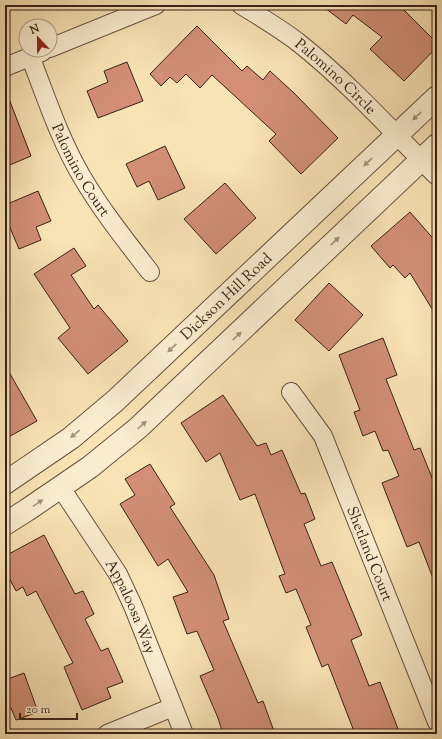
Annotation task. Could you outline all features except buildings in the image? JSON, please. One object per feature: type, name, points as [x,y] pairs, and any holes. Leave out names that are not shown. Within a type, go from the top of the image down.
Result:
[{"type":"street","points":[[58,45],[156,5]]},
{"type":"street","name":"Palomino Circle","points":[[241,5],[299,43],[334,73],[437,176]]},
{"type":"street","points":[[5,67],[26,58]]},
{"type":"street","name":"Palomino Court","points":[[39,58],[63,139],[82,176],[109,218],[150,272]]},
{"type":"street","name":"Dickson Hill Road","points":[[5,483],[71,438],[115,401],[437,97]]},
{"type":"street","points":[[5,524],[90,468],[138,428],[437,145]]},
{"type":"street","name":"Shetland Court","points":[[291,392],[323,436],[437,722]]},
{"type":"street","name":"Appaloosa Way","points":[[61,488],[118,574],[133,606],[184,734]]},
{"type":"street","points":[[107,734],[173,707]]}]
